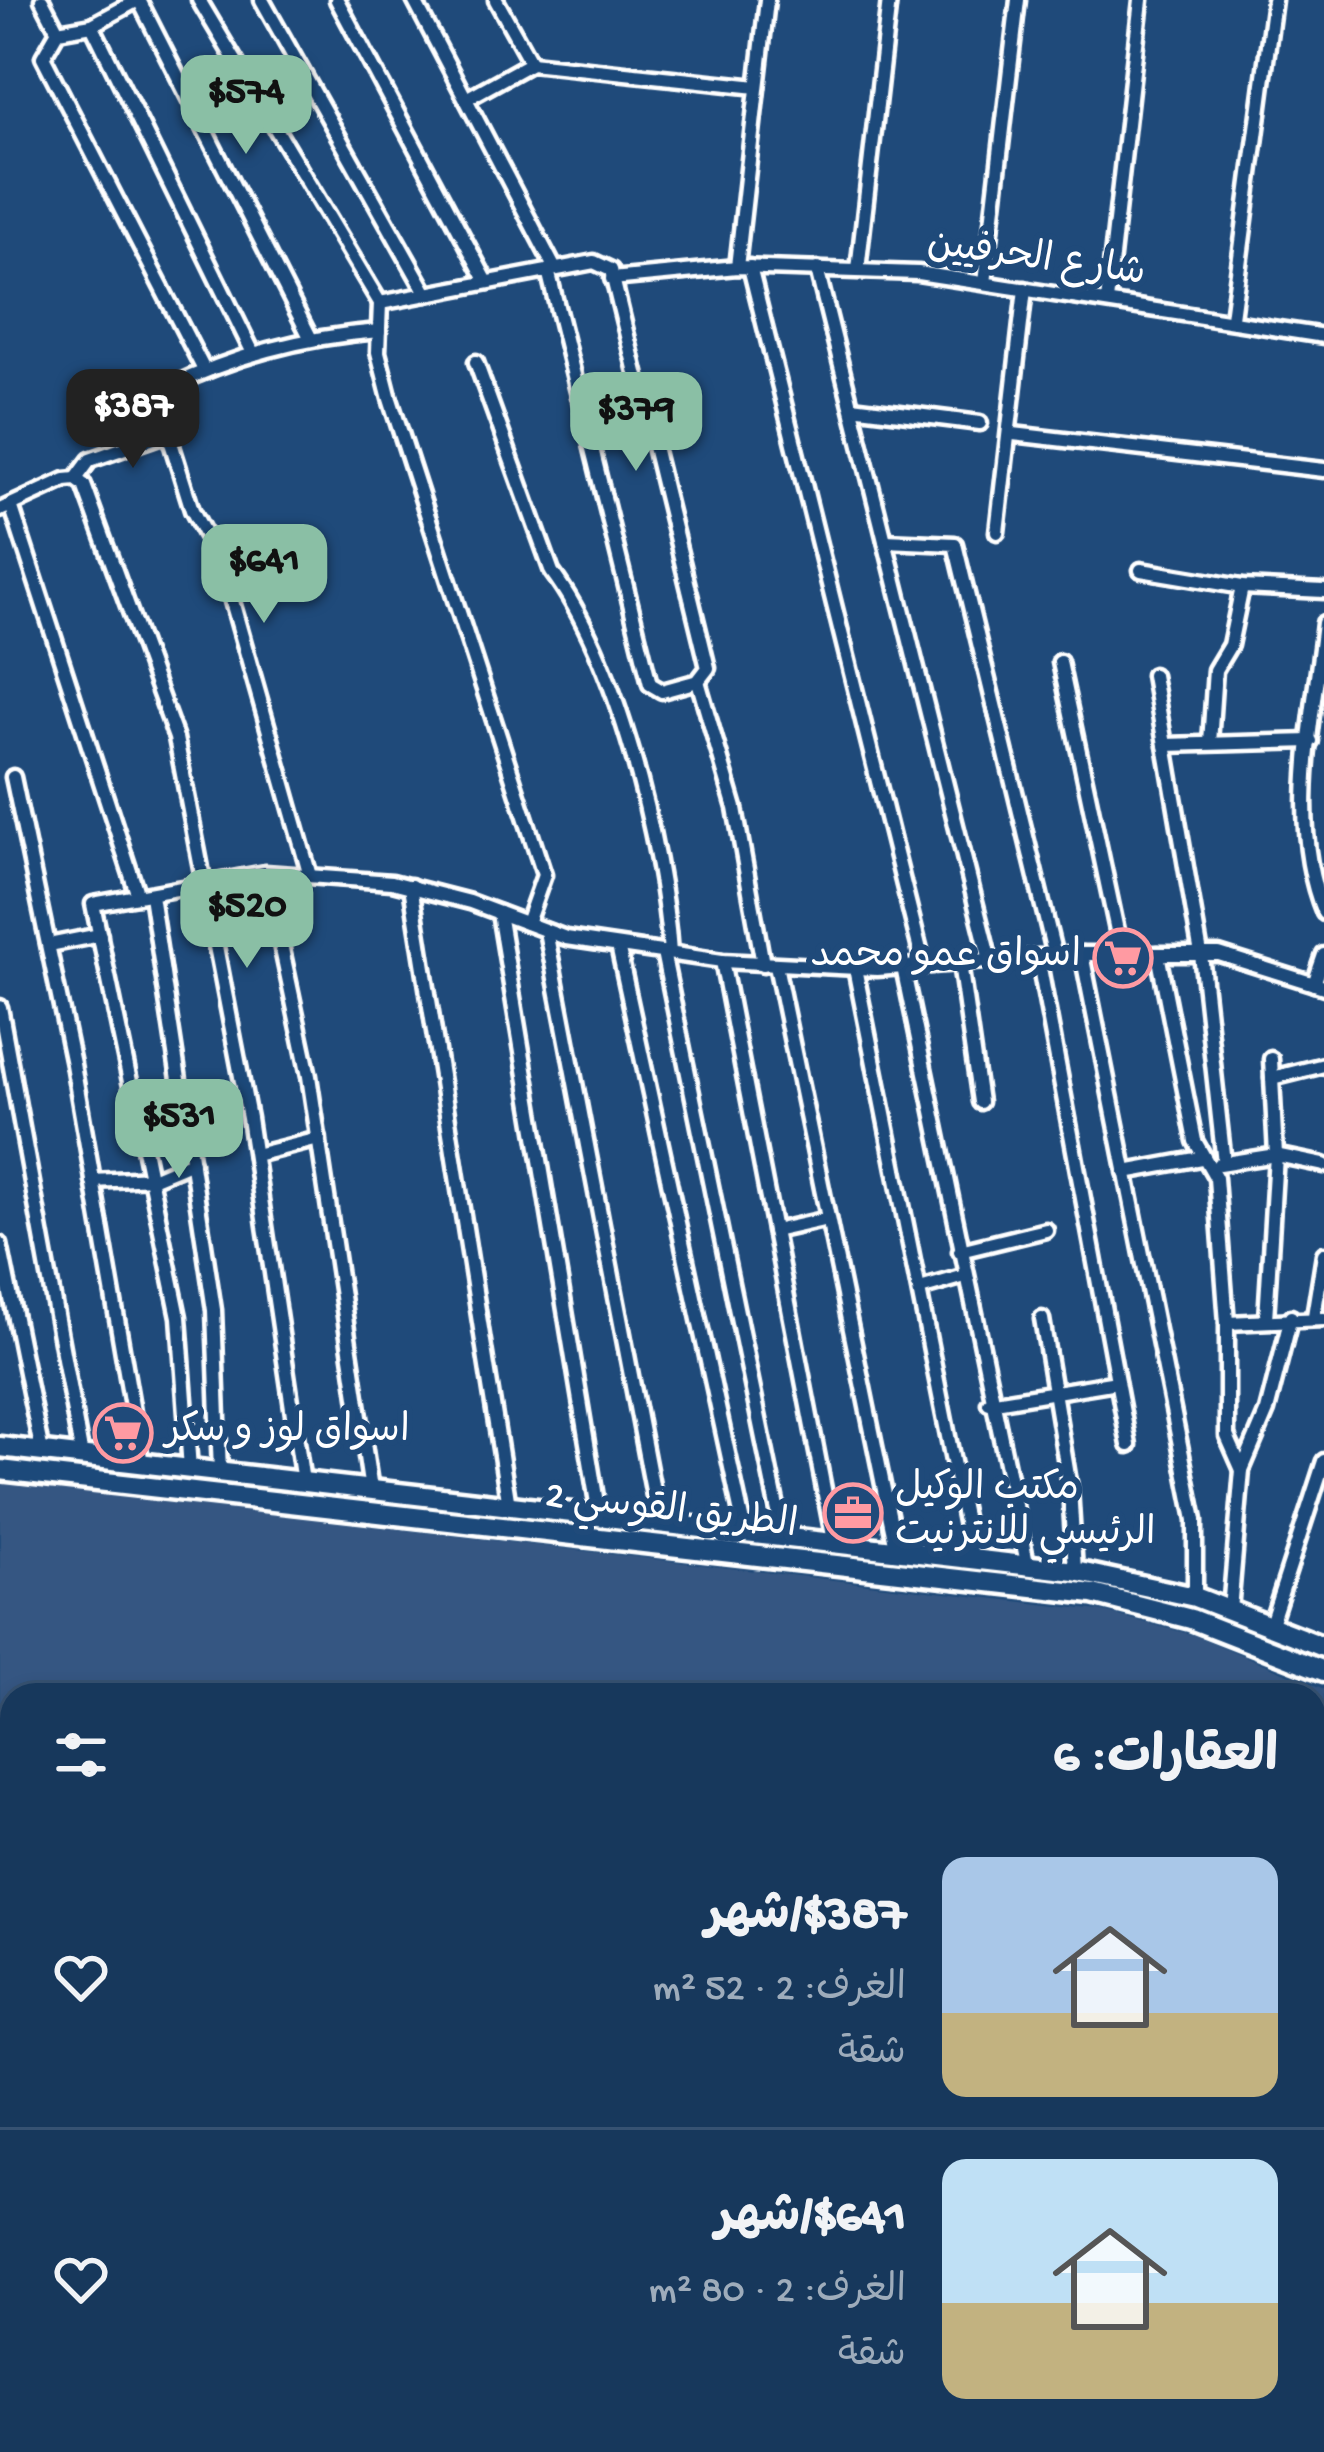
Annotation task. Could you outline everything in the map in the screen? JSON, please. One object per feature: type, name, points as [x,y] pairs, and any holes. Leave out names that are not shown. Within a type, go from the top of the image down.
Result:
[{"type":"highway","name":"الطريق القوسي 2","points":[[0,1447],[1076,1570],[1195,1598],[1324,1647]]},
{"type":"highway","name":"الطريق القوسي 2","points":[[0,1470],[1094,1594],[1191,1619],[1324,1671]]},
{"type":"highway","points":[[496,1526],[504,1505]]},
{"type":"highway","points":[[530,1530],[534,1508]]},
{"type":"street","points":[[42,0],[58,31]]},
{"type":"street","points":[[200,0],[380,303],[378,352],[390,399],[544,875],[527,923]]},
{"type":"street","points":[[262,0],[427,294]]},
{"type":"street","points":[[337,0],[487,283]]},
{"type":"street","points":[[414,0],[552,270],[650,684],[662,691],[698,681],[709,668],[612,279]]},
{"type":"street","points":[[496,0],[531,63]]},
{"type":"street","points":[[767,0],[744,267],[924,966]]},
{"type":"street","points":[[858,270],[889,0]]},
{"type":"street","points":[[985,283],[1018,0]]},
{"type":"street","points":[[1107,301],[1141,0]]},
{"type":"street","points":[[1232,318],[1274,0]]},
{"type":"street","points":[[58,31],[92,25],[132,2],[310,337]]},
{"type":"street","points":[[92,25],[253,353]]},
{"type":"street","points":[[58,31],[43,57],[204,370]]},
{"type":"street","points":[[466,99],[531,63],[757,87]]},
{"type":"street","name":"شارع الحرفيين","points":[[552,270],[594,262],[611,270],[612,279],[744,267],[858,270],[985,283],[1324,336]]},
{"type":"street","points":[[817,269],[991,961]]},
{"type":"street","points":[[380,303],[552,270]]},
{"type":"street","points":[[998,532],[1025,289]]},
{"type":"street","points":[[310,876],[222,566],[192,509],[168,433],[164,388],[204,370],[310,337],[379,331]]},
{"type":"street","points":[[476,362],[552,572],[570,596],[618,716],[665,875],[666,953],[783,1536]]},
{"type":"street","points":[[852,407],[980,423]]},
{"type":"street","points":[[168,433],[90,460],[76,479],[5,508],[145,896],[214,1310],[220,1473]]},
{"type":"street","points":[[1012,434],[1324,470]]},
{"type":"street","points":[[76,479],[85,485],[176,738],[255,1156],[302,1482]]},
{"type":"street","points":[[885,541],[955,544],[1055,956]]},
{"type":"street","points":[[1141,570],[1242,587],[1324,591]]},
{"type":"street","points":[[1210,743],[1215,670],[1230,645],[1242,587]]},
{"type":"street","points":[[1324,623],[1312,741],[1308,874],[1324,913]]},
{"type":"street","points":[[1060,662],[1122,954]]},
{"type":"street","points":[[1153,675],[1201,954],[1224,1163]]},
{"type":"street","points":[[698,681],[735,808],[896,1548]]},
{"type":"street","points":[[1165,745],[1312,741]]},
{"type":"street","points":[[14,777],[94,1180],[142,1464]]},
{"type":"street","points":[[266,874],[319,1139],[371,1490]]},
{"type":"street","points":[[190,1469],[179,1316],[154,1178],[93,904],[266,874],[411,886],[546,931],[722,961],[902,968],[1082,954],[1219,954],[1319,985],[1324,955]]},
{"type":"street","points":[[411,886],[504,1505]]},
{"type":"street","points":[[499,913],[599,1516]]},
{"type":"street","points":[[546,931],[659,1522]]},
{"type":"street","points":[[49,945],[100,935]]},
{"type":"street","points":[[618,946],[746,1532]]},
{"type":"street","points":[[1082,954],[1195,1520],[1195,1598]]},
{"type":"street","points":[[1159,954],[1204,1162],[1216,1178],[1227,1323],[1227,1436],[1242,1470]]},
{"type":"street","points":[[1038,957],[1129,1445]]},
{"type":"street","points":[[722,961],[834,1541]]},
{"type":"street","points":[[960,963],[980,1102]]},
{"type":"street","points":[[856,968],[972,1557]]},
{"type":"street","points":[[902,968],[989,1403],[1027,1563]]},
{"type":"street","points":[[0,1006],[82,1457]]},
{"type":"street","points":[[1266,1318],[1276,1154],[1271,1059]]},
{"type":"street","points":[[1272,1078],[1324,1065]]},
{"type":"street","points":[[255,1156],[319,1139]]},
{"type":"street","points":[[1125,1172],[1276,1154],[1324,1165]]},
{"type":"street","points":[[94,1180],[154,1178],[192,1162]]},
{"type":"street","points":[[774,1231],[828,1219]]},
{"type":"street","points":[[960,1250],[1046,1230]]},
{"type":"street","points":[[0,1244],[42,1452]]},
{"type":"street","points":[[1227,1323],[1319,1318],[1324,1254]]},
{"type":"street","points":[[920,1289],[965,1276]]},
{"type":"street","points":[[1230,1610],[1242,1470],[1267,1411],[1291,1317]]},
{"type":"street","points":[[1042,1319],[1070,1488],[1076,1570]]},
{"type":"street","points":[[989,1403],[1117,1382]]},
{"type":"street","points":[[1271,1624],[1324,1461]]},
{"type":"shaded area","points":[[0,1483],[1100,1611],[1194,1635],[1310,1683],[0,1683]]},
{"type":"place","name":"اسواق عمو محمد","points":[[1123,958]]},
{"type":"place","name":"اسواق لوز و سكر","points":[[123,1433]]},
{"type":"place","name":"مكتب الوكيل الرئيسي للانترنيت","points":[[853,1513]]}]
